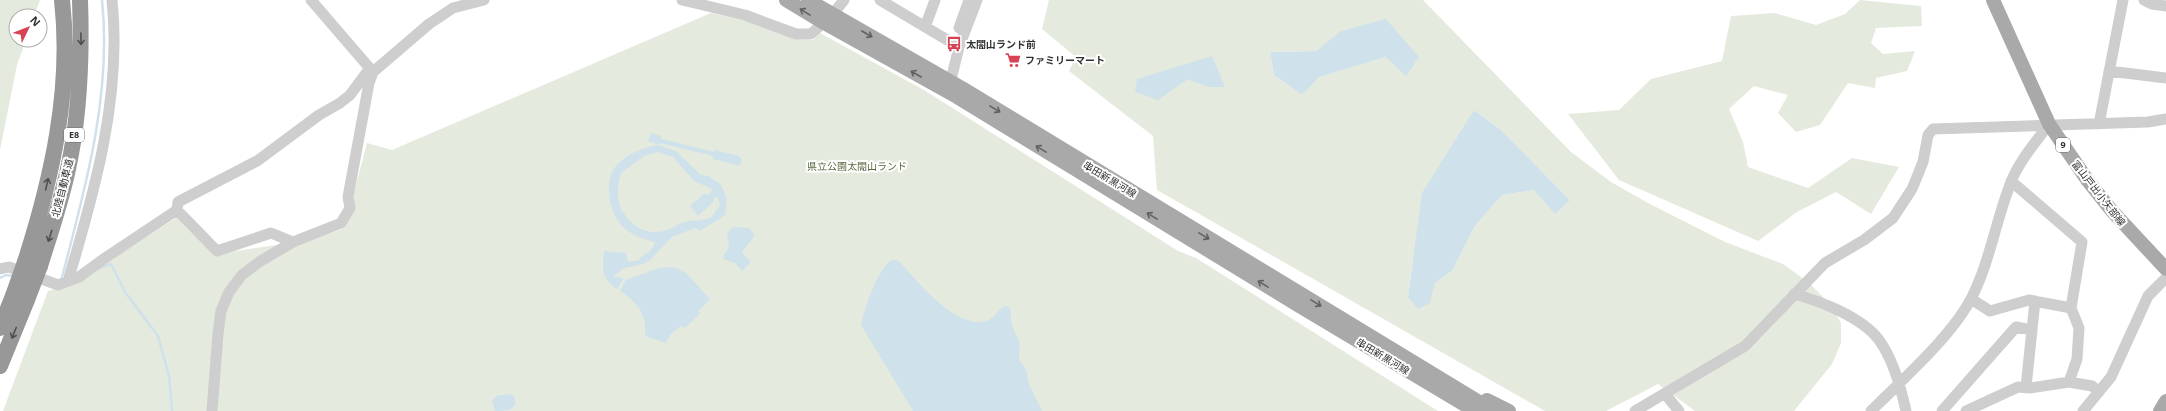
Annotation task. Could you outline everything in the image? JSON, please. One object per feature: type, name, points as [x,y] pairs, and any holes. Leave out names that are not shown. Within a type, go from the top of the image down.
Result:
[{"type":"highway","name":"北陸自動車道","points":[[32,264],[59,122],[63,84],[62,0]]},
{"type":"highway","name":"北陸自動車道","points":[[0,366],[20,298],[32,264],[59,205],[68,169],[80,86],[80,0]]},
{"type":"highway","name":"北陸自動車道","points":[[0,328],[20,298]]},
{"type":"main road","name":"串田新黒河線","points":[[786,0],[828,19],[945,85],[1411,359],[1509,411]]},
{"type":"main road","name":"串田新黒河線","points":[[808,0],[828,19]]},
{"type":"main road","name":"富山戸出小矢部線","points":[[1993,0],[2049,124],[2084,175],[2112,211],[2166,270]]},
{"type":"main road","name":"串田新黒河線","points":[[945,85],[1296,304],[1472,408]]},
{"type":"main road","name":"串田新黒河線","points":[[1411,359],[1472,408]]},
{"type":"main road","points":[[2160,411],[2166,400]]},
{"type":"main road","points":[[1472,408],[1494,411]]},
{"type":"street","points":[[68,281],[88,211],[105,139],[112,66],[112,0]]},
{"type":"street","points":[[311,0],[372,70]]},
{"type":"street","points":[[0,269],[9,267],[58,285],[79,277],[177,210],[178,202],[257,161],[319,115],[340,103],[372,70],[429,24],[453,8],[484,0]]},
{"type":"street","points":[[682,0],[745,15],[796,34],[811,34],[828,19],[844,0]]},
{"type":"street","points":[[925,27],[935,0]]},
{"type":"street","points":[[945,85],[954,44],[969,0]]},
{"type":"street","points":[[945,85],[977,0]]},
{"type":"street","points":[[2099,124],[2123,0]]},
{"type":"street","points":[[2144,0],[2152,4],[2166,6]]},
{"type":"street","points":[[883,1],[954,44]]},
{"type":"street","points":[[212,411],[218,334],[222,311],[229,292],[242,275],[258,262],[293,242],[341,223],[350,208],[348,197],[372,70]]},
{"type":"street","points":[[2109,71],[2166,78]]},
{"type":"street","points":[[1635,411],[1665,394],[1708,366],[1745,346],[1825,263],[1864,240],[1893,218],[1912,189],[1923,162],[1928,135],[1933,129],[2000,128],[2049,124],[2148,122],[2166,119]]},
{"type":"street","points":[[1871,411],[1948,331],[1963,313],[1982,274],[2011,182],[2021,162],[2049,124]]},
{"type":"street","points":[[2011,182],[2082,242],[2071,308],[2078,328],[2077,359],[2069,382]]},
{"type":"street","points":[[177,210],[217,251],[271,233],[293,242]]},
{"type":"street","points":[[2083,411],[2112,377],[2148,296],[2166,278]]},
{"type":"street","points":[[1794,294],[1826,303],[1866,327],[1879,340],[1899,382],[1906,411]]},
{"type":"street","points":[[1971,299],[1990,311],[2029,300],[2071,308]]},
{"type":"street","points":[[2026,387],[2035,301]]},
{"type":"street","points":[[1942,411],[2016,327],[2032,330]]},
{"type":"street","points":[[1966,411],[2018,387],[2069,382],[2092,386],[2099,392]]},
{"type":"street","points":[[1665,394],[1679,411]]},
{"type":"green space","points":[[0,0],[40,0],[37,8],[8,8],[8,48],[23,48],[17,65],[0,150]]},
{"type":"green space","points":[[1049,0],[1423,0],[1571,152],[1611,182],[1648,203],[1725,242],[1783,264],[1809,283],[1829,303],[1841,323],[1841,343],[1832,364],[1794,411],[1695,411],[1658,384],[1606,411],[1545,411],[1157,190],[1153,136],[1069,71],[1076,57],[1042,29]],"holes":[[[1316,51],[1419,57],[1386,57],[1318,77],[1302,95],[1274,75],[1270,52]],[[1474,110],[1500,129],[1570,200],[1534,190],[1502,195],[1475,226],[1452,271],[1435,283],[1408,297],[1413,260]]]},
{"type":"green space","points":[[1860,0],[1921,6],[1922,26],[1876,28],[1871,43],[1883,54],[1915,51],[1907,71],[1876,78],[1875,88],[1848,83],[1820,125],[1796,132],[1778,113],[1788,95],[1754,86],[1729,109],[1743,142],[1748,167],[1808,188],[1852,158],[1899,167],[1871,214],[1836,192],[1797,212],[1758,241],[1619,180],[1568,114],[1619,110],[1651,79],[1722,61],[1731,16],[1775,13],[1816,25],[1845,14]]},
{"type":"green space","name":"県立公園太閤山ランド","points":[[711,13],[744,20],[795,39],[813,40],[820,33],[924,90],[1178,251],[1196,258],[1438,411],[3,411],[48,291],[74,284],[179,216],[215,254],[284,244],[292,247],[342,229],[350,208],[367,143],[392,150]]},
{"type":"shaded area","points":[[1386,19],[1419,57],[1406,76],[1386,57],[1319,77],[1302,95],[1274,75],[1270,52],[1316,51],[1341,31]]},
{"type":"shaded area","points":[[1212,56],[1225,87],[1208,87],[1188,79],[1158,100],[1135,92],[1137,79]]},
{"type":"shaded area","points":[[1474,110],[1500,129],[1570,200],[1555,214],[1534,190],[1502,195],[1475,226],[1452,271],[1435,283],[1430,303],[1418,309],[1408,297],[1422,193]]},
{"type":"shaded area","points":[[651,133],[661,136],[661,139],[714,152],[715,150],[739,156],[742,160],[740,165],[737,165],[713,159],[713,156],[660,143],[659,145],[648,141]]},
{"type":"shaded area","points":[[658,145],[676,151],[701,175],[709,176],[721,185],[727,199],[725,215],[700,231],[695,228],[672,237],[650,260],[643,264],[624,268],[614,276],[624,278],[617,289],[605,277],[603,268],[604,251],[626,253],[628,262],[640,260],[640,258],[650,251],[655,244],[654,242],[630,232],[618,222],[610,198],[609,181],[611,174],[619,163],[635,152]],"holes":[[[658,152],[673,157],[694,181],[712,189],[708,195],[704,194],[690,206],[698,216],[713,202],[715,197],[718,197],[720,205],[711,218],[684,222],[660,232],[647,231],[631,222],[621,208],[618,193],[621,173],[646,155]]]},
{"type":"shaded area","points":[[733,227],[749,228],[754,234],[753,238],[743,251],[743,254],[751,262],[742,271],[735,263],[724,259],[723,256],[729,247],[727,233]]},
{"type":"shaded area","points":[[891,260],[900,262],[938,302],[962,318],[974,322],[986,321],[992,318],[1001,308],[1007,306],[1010,308],[1012,326],[1020,344],[1019,359],[1026,369],[1029,384],[1042,411],[913,411],[861,325],[868,300],[877,280],[881,272]]},
{"type":"shaded area","points":[[673,267],[686,273],[710,299],[699,310],[700,314],[685,328],[681,326],[670,335],[666,343],[645,336],[645,322],[643,315],[632,300],[620,291],[626,280],[659,268]]},
{"type":"shaded area","points":[[510,394],[514,396],[516,404],[507,410],[495,411],[492,401],[496,396]]},
{"type":"waterway","points":[[61,281],[87,177],[100,106],[104,36],[102,0]]},
{"type":"waterway","points":[[99,268],[111,264],[125,292],[158,336],[169,376],[172,411]]},
{"type":"waterway","points":[[0,278],[6,275],[14,276]]},
{"type":"place","name":"太閤山ランド前","points":[[954,44]]},
{"type":"place","name":"ファミリーマート","points":[[1013,60]]}]
